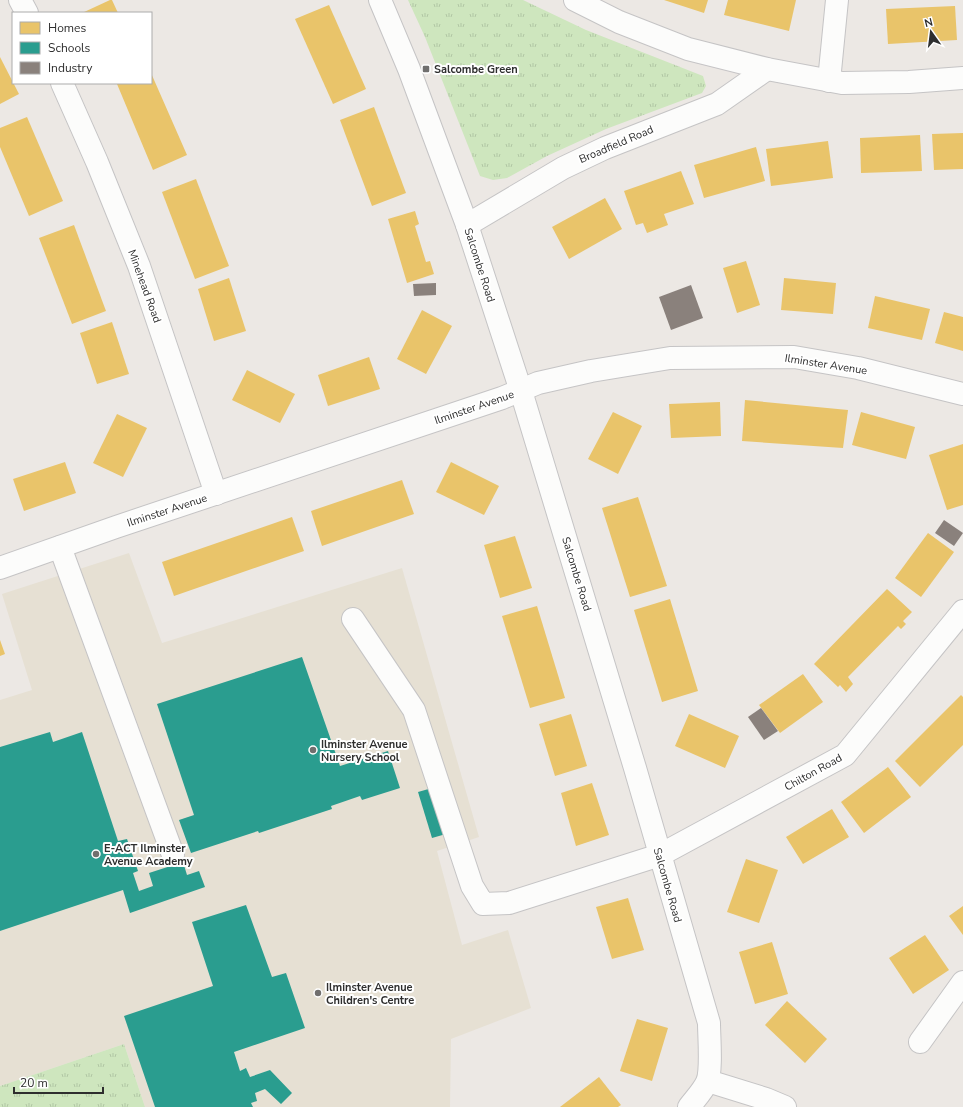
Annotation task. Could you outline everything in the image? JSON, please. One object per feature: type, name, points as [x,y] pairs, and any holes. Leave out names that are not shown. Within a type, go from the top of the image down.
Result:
[{"type":"street","points":[[20,0],[26,12]]},
{"type":"street","name":"Salcombe Road","points":[[380,0],[409,69],[467,225],[521,391],[635,768],[709,1023],[710,1057],[708,1081]]},
{"type":"street","points":[[575,0],[620,22],[688,49],[767,69],[842,83],[909,82],[963,78]]},
{"type":"street","points":[[829,81],[837,0]]},
{"type":"street","name":"Broadfield Road","points":[[467,225],[570,165],[619,142],[717,104],[767,69]]},
{"type":"street","name":"Minehead Road","points":[[62,84],[97,162],[139,266],[216,494]]},
{"type":"street","name":"Ilminster Avenue","points":[[0,568],[521,391],[538,383],[592,371],[670,358],[794,357],[858,368],[963,394]]},
{"type":"street","points":[[60,547],[173,855]]},
{"type":"street","name":"Chilton Road","points":[[353,620],[414,710],[472,886],[483,904],[509,903],[660,855],[845,755],[963,611]]},
{"type":"street","points":[[920,1042],[963,982]]},
{"type":"street","points":[[689,1107],[708,1081],[766,1099],[785,1107]]},
{"type":"shaded area","points":[[129,553],[162,643],[402,568],[479,837],[437,851],[462,945],[508,930],[531,1008],[451,1039],[450,1107],[145,1107],[124,1044],[0,1086],[0,700],[32,690],[2,594]]},
{"type":"green space","points":[[408,0],[523,0],[586,30],[703,76],[706,86],[702,93],[606,129],[547,156],[507,178],[493,180],[480,176],[425,37]]},
{"type":"green space","points":[[124,1044],[145,1107],[0,1107],[0,1086]]},
{"type":"building: Homes","points":[[112,0],[118,12],[84,12]]},
{"type":"building: Homes","points":[[664,0],[708,0],[704,13]]},
{"type":"building: Homes","points":[[728,0],[796,0],[789,31],[724,15]]},
{"type":"building: Homes","points":[[329,5],[366,89],[333,104],[295,19]]},
{"type":"building: Homes","points":[[955,6],[957,40],[888,44],[886,9]]},
{"type":"building: Homes","points":[[0,57],[12,80],[12,84],[14,84],[19,94],[0,104]]},
{"type":"building: Homes","points":[[152,75],[187,155],[153,170],[117,84],[152,84]]},
{"type":"building: Homes","points":[[374,107],[406,193],[372,206],[340,120]]},
{"type":"building: Homes","points":[[27,117],[63,201],[29,216],[0,147],[0,128]]},
{"type":"building: Homes","points":[[963,133],[963,169],[934,170],[932,134]]},
{"type":"building: Homes","points":[[920,135],[922,171],[861,173],[860,138]]},
{"type":"building: Homes","points":[[828,141],[833,178],[771,186],[766,149]]},
{"type":"building: Homes","points":[[756,147],[765,181],[704,198],[694,165]]},
{"type":"building: Homes","points":[[681,171],[694,204],[664,214],[668,225],[647,233],[643,223],[636,225],[624,191]]},
{"type":"building: Homes","points":[[196,179],[229,266],[195,279],[162,192]]},
{"type":"building: Homes","points":[[605,198],[622,229],[569,259],[552,227]]},
{"type":"building: Homes","points":[[415,211],[419,224],[415,226],[426,262],[430,261],[434,274],[407,283],[388,219]]},
{"type":"building: Homes","points":[[74,225],[106,311],[72,324],[39,238]]},
{"type":"building: Homes","points":[[746,261],[760,305],[737,313],[723,268]]},
{"type":"building: Homes","points":[[229,278],[246,331],[214,341],[198,289]]},
{"type":"building: Homes","points":[[784,278],[836,283],[833,314],[781,310]]},
{"type":"building: Homes","points":[[875,296],[930,309],[922,340],[868,328]]},
{"type":"building: Homes","points":[[422,310],[452,326],[426,374],[397,359]]},
{"type":"building: Homes","points":[[944,312],[963,317],[963,351],[935,343]]},
{"type":"building: Homes","points":[[112,322],[129,374],[97,384],[80,333]]},
{"type":"building: Homes","points":[[369,357],[380,389],[328,406],[318,375]]},
{"type":"building: Homes","points":[[247,370],[295,394],[280,423],[232,400]]},
{"type":"building: Homes","points":[[745,400],[848,410],[843,448],[742,441]]},
{"type":"building: Homes","points":[[720,402],[721,436],[671,438],[669,404]]},
{"type":"building: Homes","points":[[613,412],[642,426],[618,474],[588,459]]},
{"type":"building: Homes","points":[[861,412],[915,427],[906,459],[852,445]]},
{"type":"building: Homes","points":[[117,414],[147,428],[123,477],[93,463]]},
{"type":"building: Homes","points":[[963,444],[963,505],[947,510],[929,455]]},
{"type":"building: Homes","points":[[65,462],[76,493],[24,511],[13,479]]},
{"type":"building: Homes","points":[[451,462],[499,486],[484,515],[436,492]]},
{"type":"building: Homes","points":[[402,480],[414,514],[322,546],[311,511]]},
{"type":"building: Homes","points":[[638,497],[667,586],[630,597],[602,508]]},
{"type":"building: Homes","points":[[292,517],[304,551],[174,596],[162,562]]},
{"type":"building: Homes","points":[[928,533],[954,552],[921,597],[895,578]]},
{"type":"building: Homes","points":[[515,536],[532,588],[500,598],[484,545]]},
{"type":"building: Homes","points":[[887,589],[912,612],[903,621],[906,624],[901,629],[898,626],[848,677],[853,684],[846,692],[840,685],[838,687],[814,664]]},
{"type":"building: Homes","points":[[670,599],[698,691],[662,702],[634,610]]},
{"type":"building: Homes","points":[[537,606],[565,698],[530,708],[502,616]]},
{"type":"building: Homes","points":[[0,640],[5,654],[0,656]]},
{"type":"building: Homes","points":[[803,674],[823,702],[780,733],[759,705]]},
{"type":"building: Homes","points":[[961,695],[963,697],[963,745],[920,787],[895,761]]},
{"type":"building: Homes","points":[[571,714],[587,766],[555,776],[539,724]]},
{"type":"building: Homes","points":[[689,714],[739,736],[725,768],[675,746]]},
{"type":"building: Homes","points":[[888,767],[911,797],[864,833],[841,802]]},
{"type":"building: Homes","points":[[592,783],[609,835],[576,846],[561,793]]},
{"type":"building: Homes","points":[[832,809],[849,837],[803,864],[786,837]]},
{"type":"building: Homes","points":[[746,859],[778,870],[759,923],[727,912]]},
{"type":"building: Homes","points":[[628,898],[644,950],[612,959],[596,907]]},
{"type":"building: Homes","points":[[963,906],[963,935],[949,916]]},
{"type":"building: Homes","points":[[925,935],[949,970],[913,994],[889,958]]},
{"type":"building: Homes","points":[[772,942],[788,994],[755,1004],[739,952]]},
{"type":"building: Homes","points":[[787,1001],[827,1039],[805,1063],[765,1025]]},
{"type":"building: Homes","points":[[637,1019],[668,1028],[652,1081],[620,1071]]},
{"type":"building: Homes","points":[[599,1077],[621,1105],[618,1107],[560,1107]]},
{"type":"building: Schools","points":[[302,657],[340,766],[388,751],[400,788],[362,800],[360,796],[331,806],[332,809],[191,853],[179,820],[194,815],[157,704]]},
{"type":"building: Schools","points":[[50,732],[53,742],[82,732],[118,841],[127,839],[138,871],[133,873],[139,891],[153,886],[149,873],[183,862],[187,875],[199,871],[205,887],[130,913],[123,890],[0,931],[0,747]]},
{"type":"building: Schools","points":[[432,788],[446,834],[432,838],[418,792]]},
{"type":"building: Schools","points":[[246,905],[272,977],[286,973],[305,1028],[234,1052],[240,1071],[246,1068],[250,1077],[270,1070],[292,1093],[281,1104],[265,1089],[255,1093],[257,1101],[251,1103],[253,1107],[155,1107],[124,1016],[213,986],[192,922]]},
{"type":"building: Industry","points":[[436,283],[436,295],[414,296],[413,284]]},
{"type":"building: Industry","points":[[691,285],[703,318],[671,330],[659,297]]},
{"type":"building: Industry","points":[[944,520],[963,533],[954,546],[935,533]]},
{"type":"building: Industry","points":[[761,708],[778,731],[764,740],[748,717]]},
{"type":"place","name":"Salcombe Green","points":[[426,69]]},
{"type":"place","name":"Ilminster Avenue Nursery School","points":[[313,750]]},
{"type":"place","name":"E-ACT Ilminster Avenue Academy","points":[[96,854]]},
{"type":"place","name":"Ilminster Avenue Children's Centre","points":[[318,993]]}]
